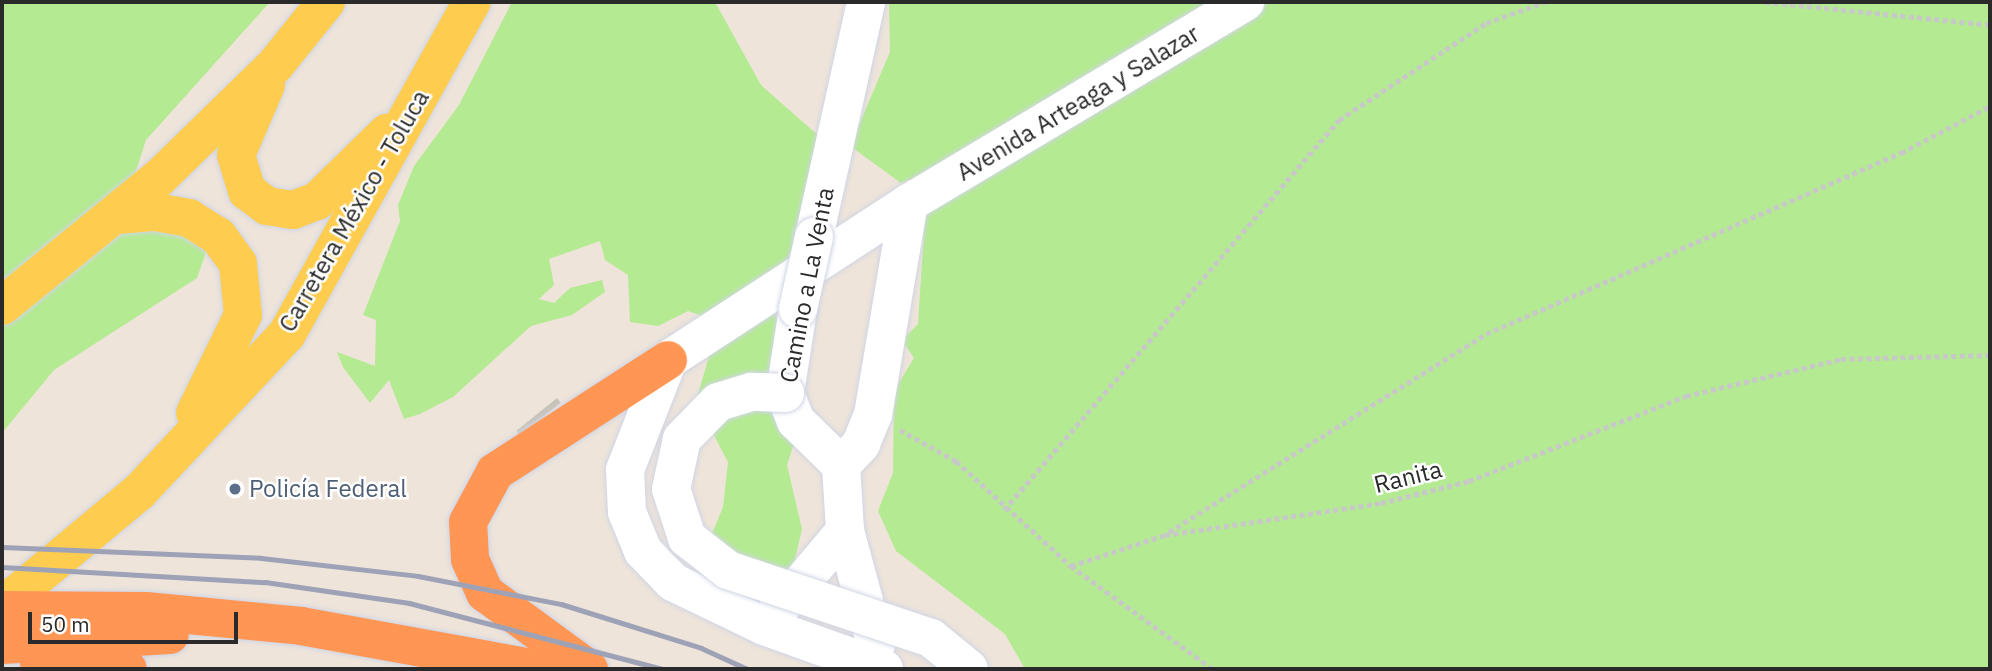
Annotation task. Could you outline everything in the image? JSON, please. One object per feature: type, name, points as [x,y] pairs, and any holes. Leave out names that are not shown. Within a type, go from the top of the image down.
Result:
[{"type":"highway","points":[[589,669],[485,593],[470,559],[468,522],[482,487],[510,460],[668,360]]},
{"type":"highway","points":[[2,608],[146,611],[295,626],[537,669]]},
{"type":"highway","points":[[2,645],[295,626]]},
{"type":"highway","points":[[2,662],[128,669]]},
{"type":"main road","points":[[2,306],[118,215],[276,64],[326,2]]},
{"type":"main road","name":"Carretera México - Toluca","points":[[2,608],[139,492],[287,334],[472,2]]},
{"type":"main road","points":[[276,64],[236,155],[247,191],[279,210],[317,201],[415,107]]},
{"type":"main road","points":[[118,215],[172,213],[204,225],[229,249],[243,281],[238,331],[173,455]]},
{"type":"street","name":"Camino a La Venta","points":[[841,465],[796,421],[785,393],[798,309],[866,2]]},
{"type":"street","name":"Avenida Arteaga y Salazar","points":[[668,360],[909,203],[1245,2]]},
{"type":"street","points":[[886,669],[869,630],[845,530],[841,465],[861,444],[873,415],[909,203]]},
{"type":"street","points":[[668,360],[625,470],[633,532],[673,582],[764,626],[886,669]]},
{"type":"street","points":[[785,393],[734,396],[692,425],[675,455],[671,489],[687,538],[728,570],[931,639],[969,669]]},
{"type":"street","points":[[764,626],[845,530]]},
{"type":"path","points":[[1004,510],[1339,120],[1486,23],[1545,2]]},
{"type":"path","points":[[1765,2],[1990,25]]},
{"type":"path","points":[[1165,535],[1486,334],[1901,153],[1990,106]]},
{"type":"path","name":"Ranita","points":[[1070,566],[1165,535],[1381,503],[1469,481],[1686,396],[1842,359],[1990,355]]},
{"type":"path","points":[[873,415],[956,461],[1004,510],[1070,566],[1213,669]]},
{"type":"green space","points":[[2,2],[270,2],[146,140],[135,174],[210,241],[197,278],[54,370],[2,433]]},
{"type":"green space","points":[[512,2],[715,2],[761,85],[829,145],[773,300],[776,318],[800,343],[810,439],[793,446],[787,465],[802,529],[792,572],[760,567],[709,541],[723,507],[728,462],[696,401],[719,322],[688,311],[658,326],[630,322],[628,275],[605,260],[600,241],[549,259],[554,285],[539,299],[554,303],[570,288],[602,280],[605,292],[572,315],[531,326],[453,397],[420,414],[404,419],[389,380],[370,403],[343,367],[337,352],[375,366],[376,320],[363,315],[400,221],[398,205],[414,166],[459,105]]},
{"type":"green space","points":[[889,2],[1990,2],[1990,669],[1025,669],[1005,634],[896,551],[878,511],[893,473],[894,391],[914,358],[902,340],[918,324],[925,216],[909,179],[901,183],[850,146],[890,52]]},
{"type":"building","points":[[557,398],[561,403],[520,435],[517,431]]},
{"type":"railway","points":[[2,547],[261,558],[418,576],[561,604],[701,648],[747,669]]},
{"type":"railway","points":[[2,567],[265,582],[409,603],[662,669]]},
{"type":"place","name":"Policía Federal","points":[[235,489]]}]
